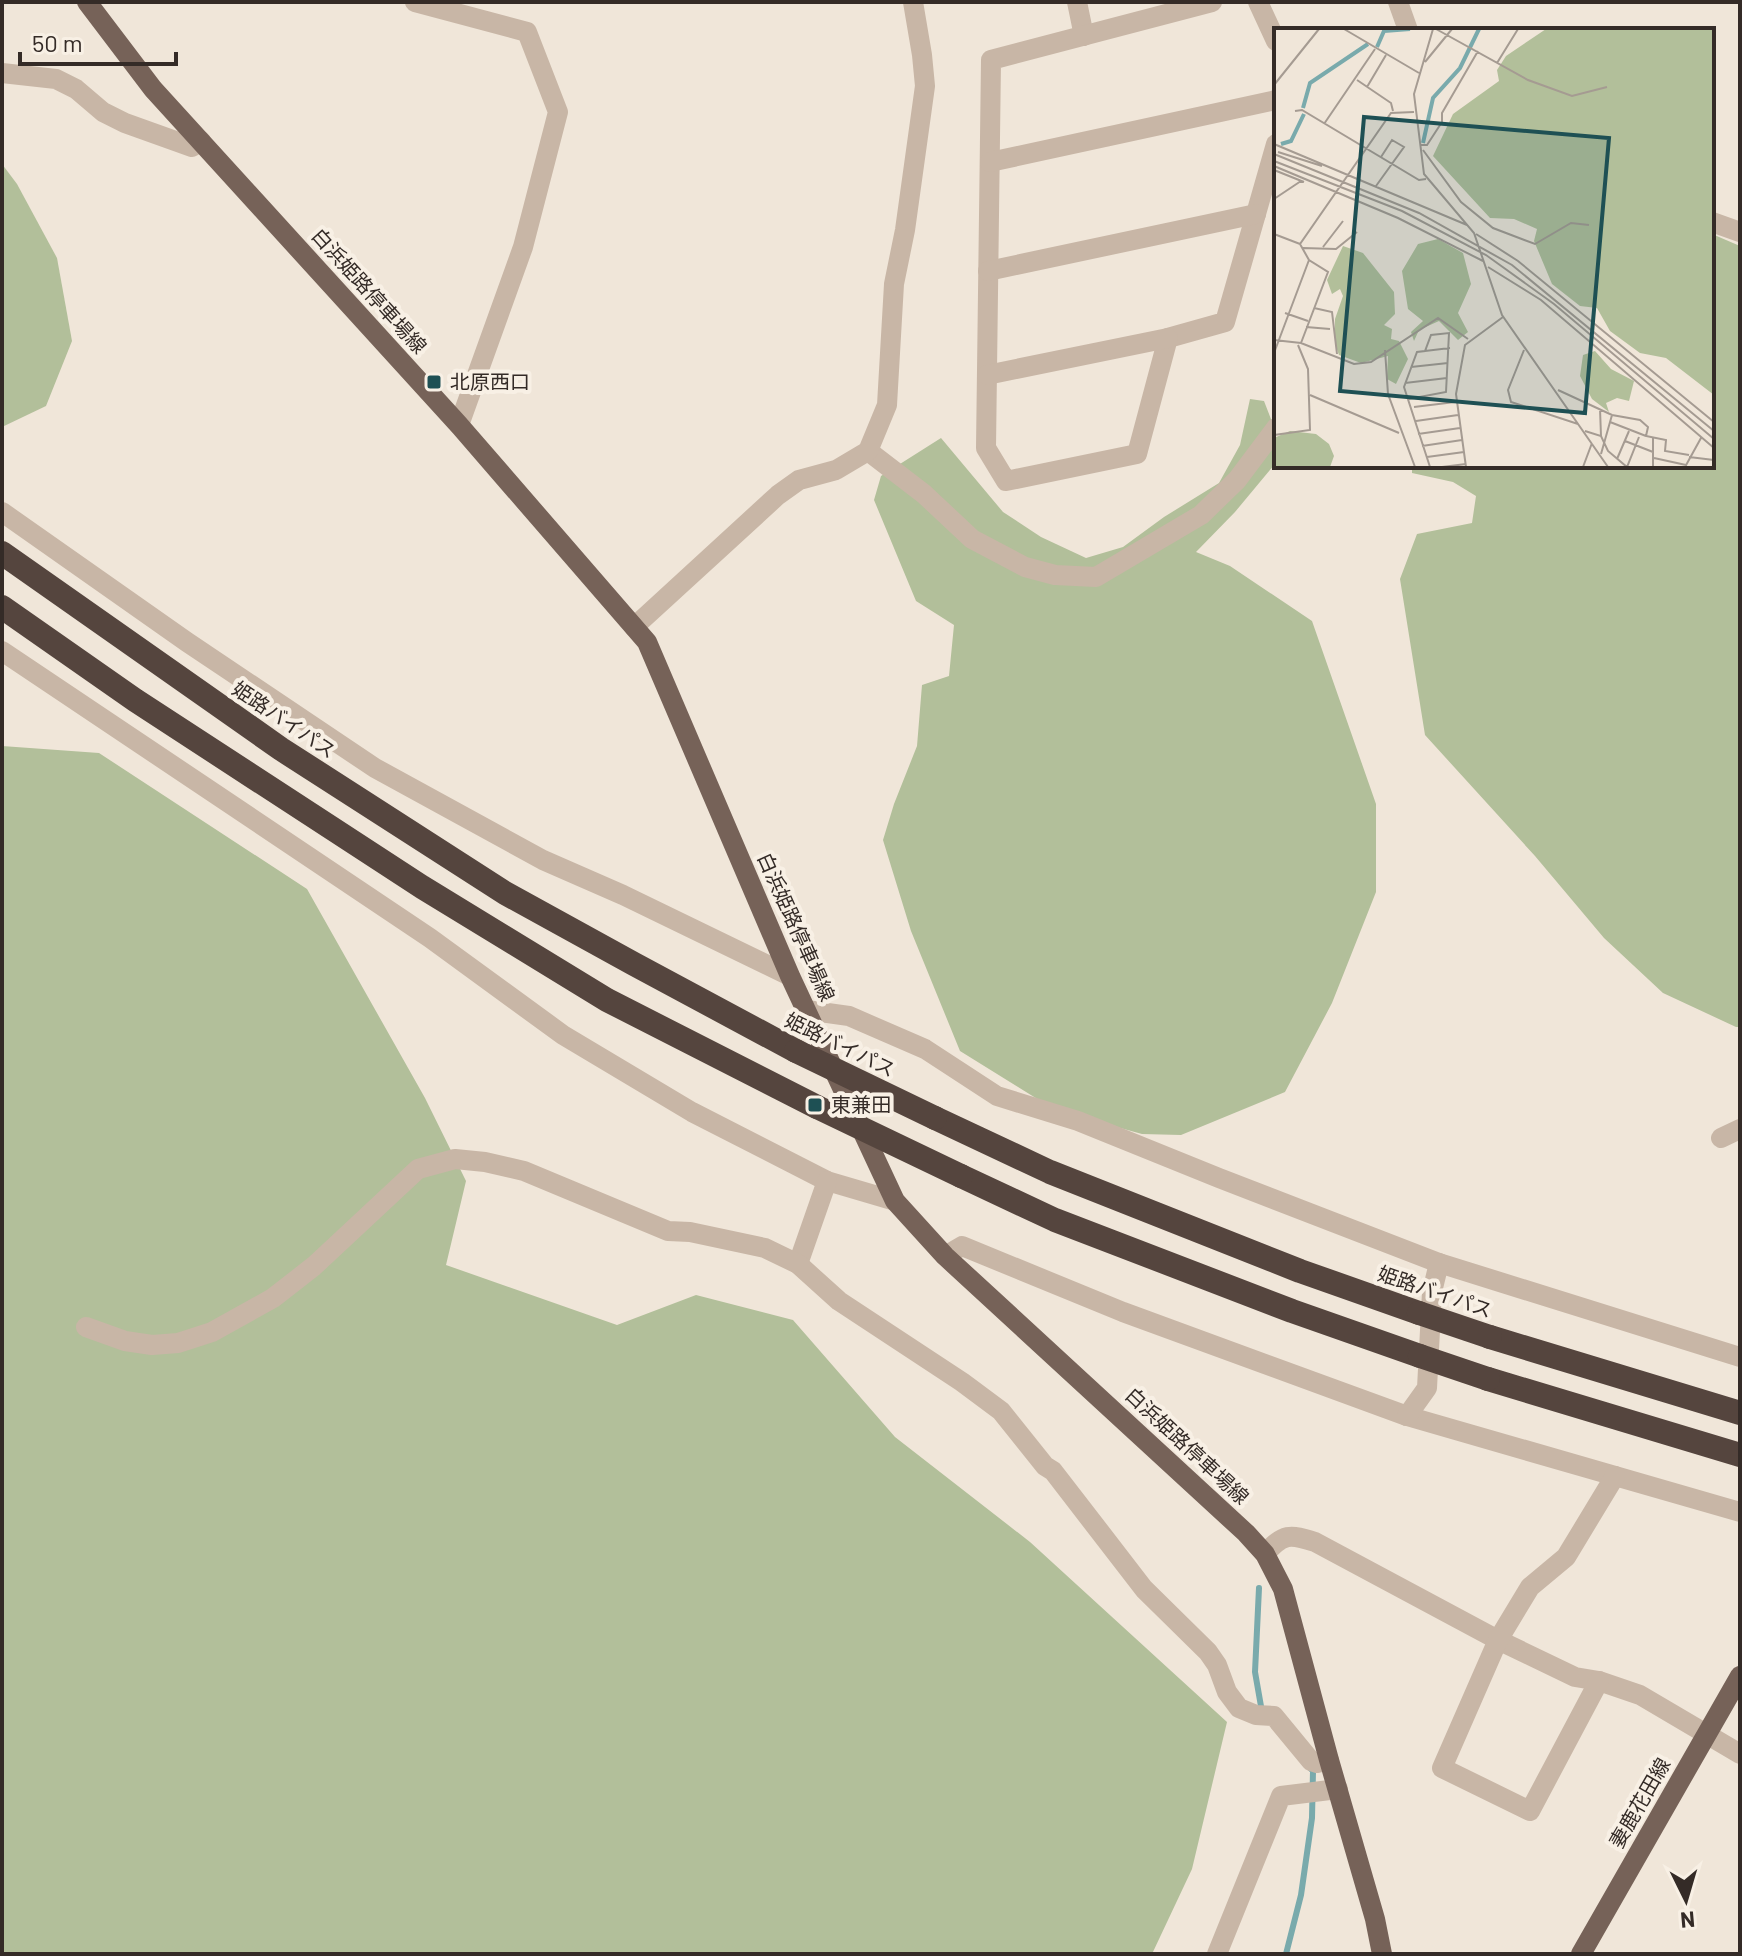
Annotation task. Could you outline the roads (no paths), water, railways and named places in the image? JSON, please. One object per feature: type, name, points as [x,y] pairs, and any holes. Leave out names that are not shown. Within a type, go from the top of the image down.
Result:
[{"type":"highway","name":"姫路バイパス","points":[[2,553],[281,749],[505,893],[796,1051],[1050,1172],[1300,1271],[1490,1337],[1740,1413]]},
{"type":"highway","points":[[2,607],[135,700],[422,887],[607,1000],[817,1107],[1055,1220],[1292,1311],[1488,1379],[1740,1455]]},
{"type":"main road","name":"白浜姫路停車場線","points":[[87,2],[153,89],[459,425],[647,642],[790,976],[895,1201],[945,1256],[1265,1554],[1283,1589],[1329,1760],[1321,1790],[1375,1919],[1382,1954]]},
{"type":"main road","name":"妻鹿花田線","points":[[1581,1954],[1740,1676]]},
{"type":"street","points":[[415,2],[527,32],[558,112],[523,247],[459,425]]},
{"type":"street","points":[[634,627],[778,495],[799,480],[836,470],[868,451],[887,405],[894,284],[905,230],[925,86],[913,2]]},
{"type":"street","points":[[1077,2],[1084,36]]},
{"type":"street","points":[[1168,338],[1137,454],[1006,481],[986,448],[991,60],[1212,2]]},
{"type":"street","points":[[1258,2],[1274,37]]},
{"type":"street","points":[[1398,2],[1407,28]]},
{"type":"street","points":[[2,73],[56,79],[76,89],[103,112],[125,123],[192,147],[201,141]]},
{"type":"street","points":[[990,162],[1274,100]]},
{"type":"street","points":[[987,375],[1168,338],[1225,322],[1274,151]]},
{"type":"street","points":[[988,271],[1256,214]]},
{"type":"street","points":[[1714,223],[1740,232]]},
{"type":"street","points":[[868,451],[924,494],[972,539],[1025,567],[1055,575],[1096,577],[1201,515],[1237,480],[1274,431]]},
{"type":"street","points":[[2,512],[187,642],[375,768],[543,860],[790,976]]},
{"type":"street","points":[[2,651],[430,938],[563,1035],[692,1112],[827,1181],[895,1201]]},
{"type":"street","points":[[806,1010],[849,1016],[925,1049],[997,1096],[1078,1121],[1439,1263],[1740,1357]]},
{"type":"street","points":[[86,1327],[125,1341],[152,1345],[178,1343],[212,1332],[273,1298],[314,1266],[418,1169],[455,1159],[524,1171],[668,1231],[690,1232],[765,1248],[798,1264],[839,1301],[1001,1411],[1045,1466],[1053,1471],[1144,1589],[1208,1652],[1217,1665],[1227,1692],[1239,1708],[1265,1716],[1311,1761],[1329,1760]]},
{"type":"street","points":[[798,1264],[827,1181]]},
{"type":"street","points":[[945,1256],[962,1246],[1123,1312],[1407,1416],[1740,1512]]},
{"type":"street","points":[[1407,1416],[1427,1388],[1432,1292],[1439,1263]]},
{"type":"street","points":[[1599,1681],[1530,1811],[1442,1768],[1498,1640],[1530,1587],[1566,1557],[1615,1476]]},
{"type":"street","points":[[1265,1554],[1277,1539],[1294,1536],[1315,1542],[1498,1640],[1575,1677],[1599,1681],[1640,1695],[1740,1754]]},
{"type":"street","points":[[1217,1954],[1281,1796],[1321,1790]]},
{"type":"waterway","points":[[1259,1588],[1255,1672],[1262,1712]]},
{"type":"waterway","points":[[1286,1954],[1301,1895],[1312,1818],[1313,1771],[1308,1766]]},
{"type":"place","name":"北原西口","points":[[434,382]]},
{"type":"place","name":"東兼田","points":[[815,1105]]}]
